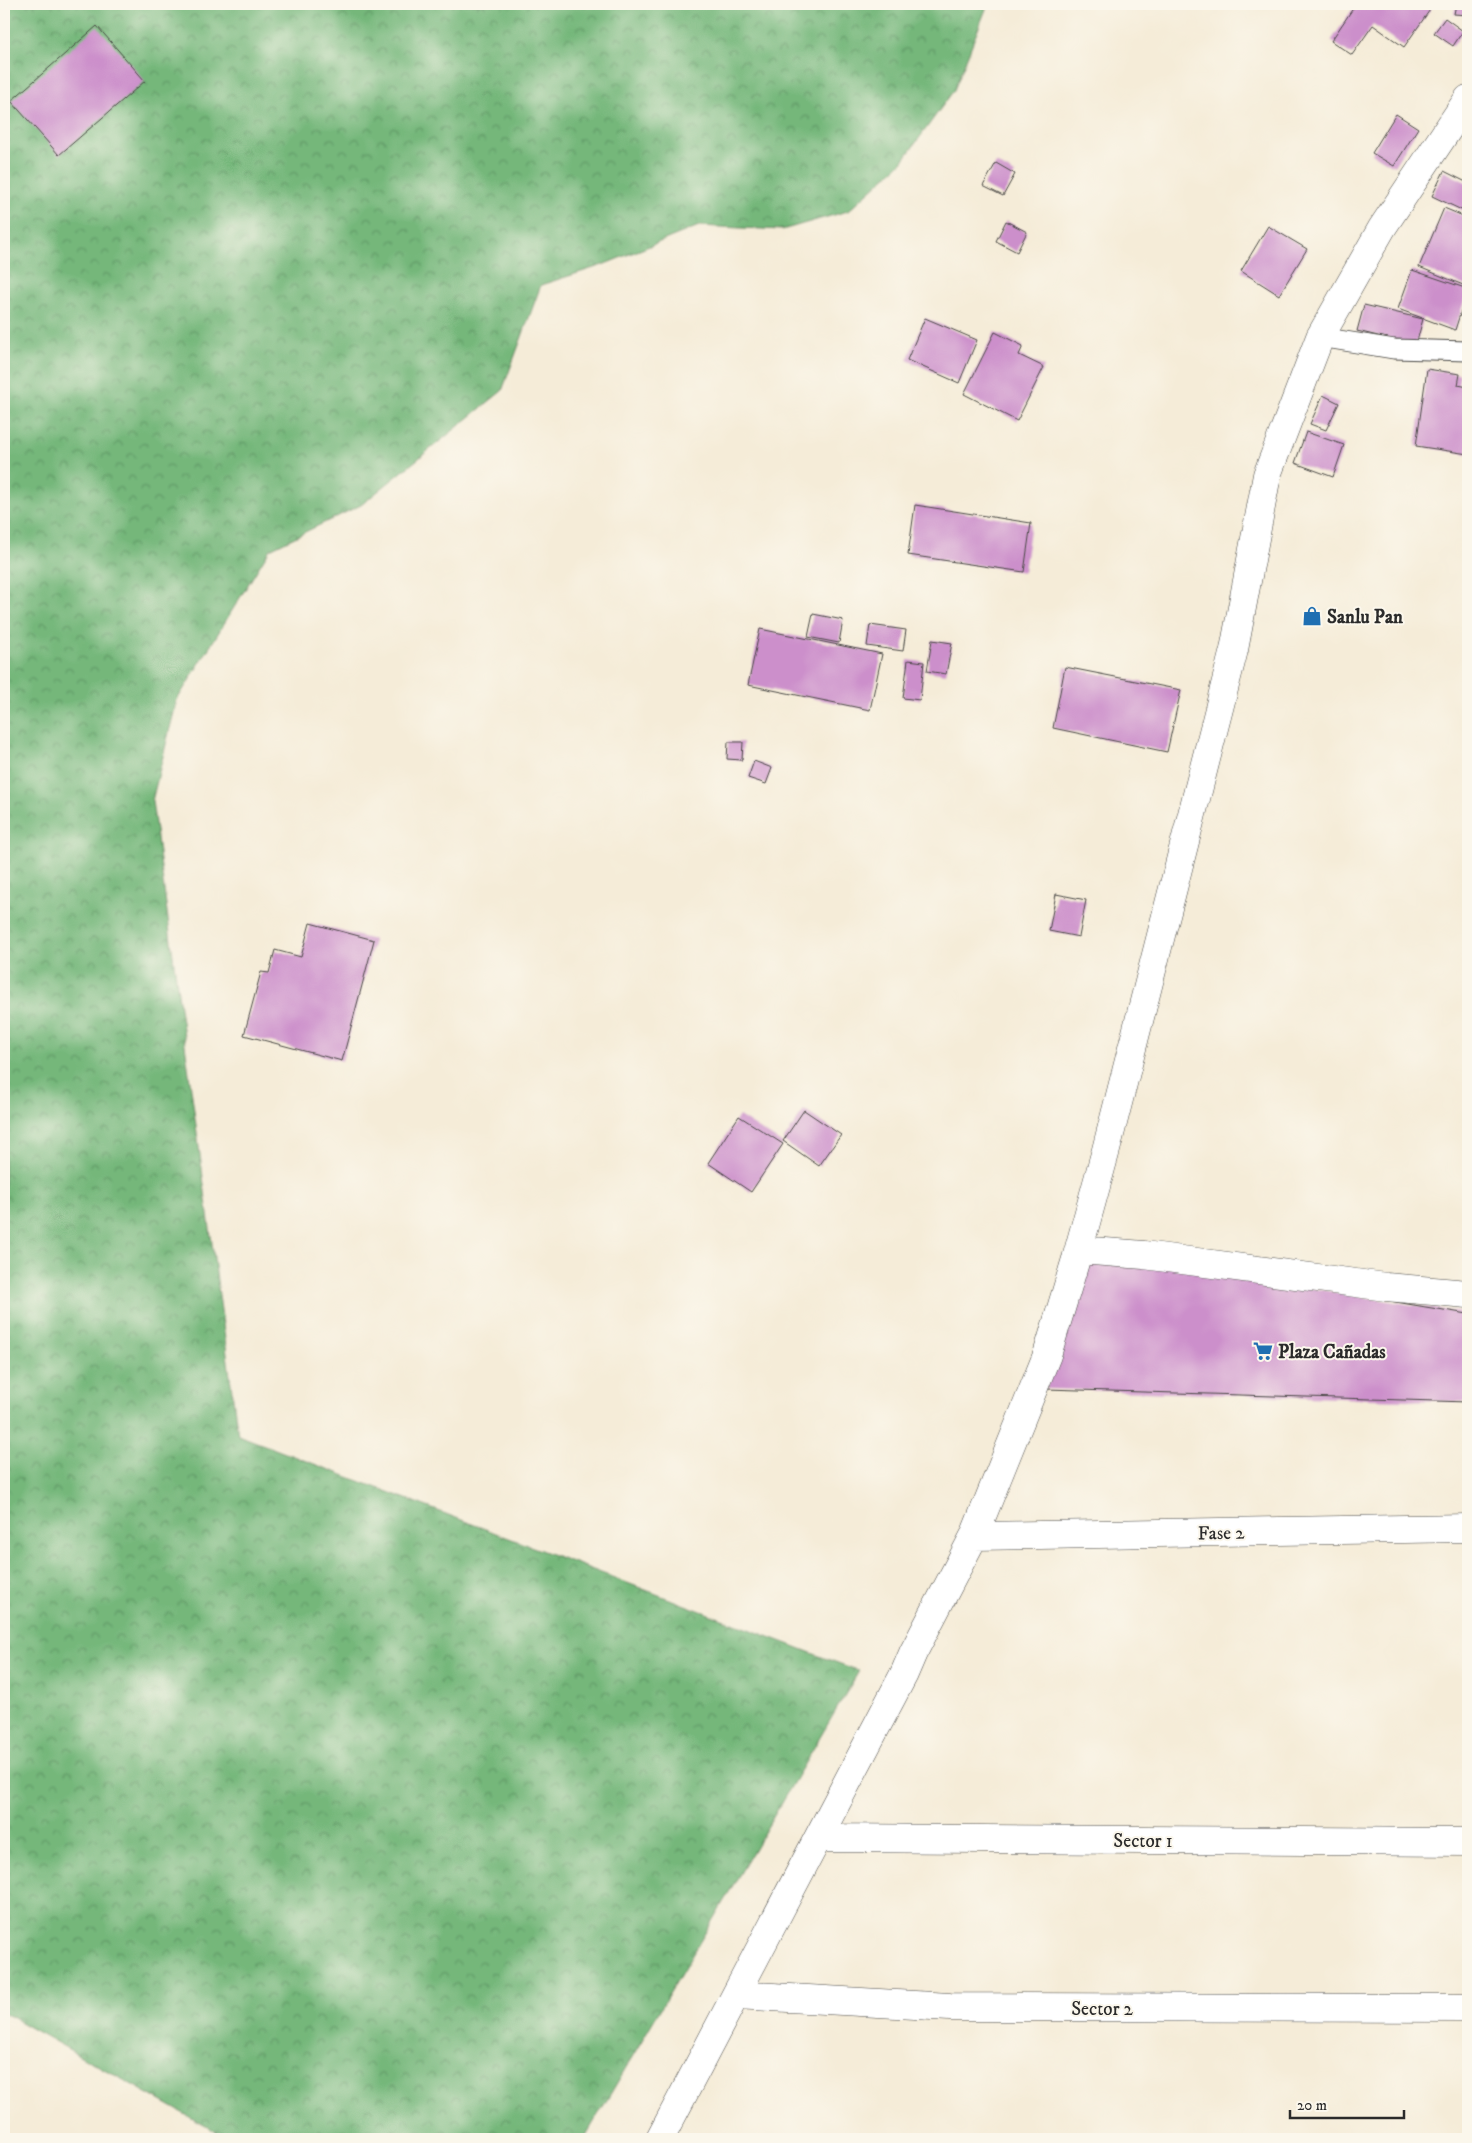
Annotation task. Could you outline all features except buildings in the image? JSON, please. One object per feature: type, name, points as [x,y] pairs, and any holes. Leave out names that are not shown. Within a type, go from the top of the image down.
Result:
[{"type":"street","points":[[660,2139],[819,1838],[974,1536],[1047,1355],[1079,1250],[1106,1150],[1234,650],[1267,475],[1320,337],[1382,228],[1468,99]]},
{"type":"street","points":[[1079,1250],[1144,1255],[1386,1287],[1468,1294]]},
{"type":"street","name":"Fase 2","points":[[974,1536],[1468,1528]]},
{"type":"street","name":"Sector 1","points":[[819,1838],[1468,1842]]},
{"type":"street","name":"Sector 2","points":[[736,1996],[950,2008],[1468,2008]]},
{"type":"lane","points":[[1320,337],[1394,349],[1468,351]]},
{"type":"green space","points":[[4,4],[988,4],[954,90],[902,162],[848,211],[782,230],[699,226],[600,266],[541,285],[502,391],[361,505],[270,549],[177,700],[152,801],[238,1435],[859,1671],[584,2139],[229,2139],[4,2013]]},
{"type":"place","name":"Sanlu Pan","points":[[1312,616]]},
{"type":"place","name":"Plaza Cañadas","points":[[1263,1351]]}]
